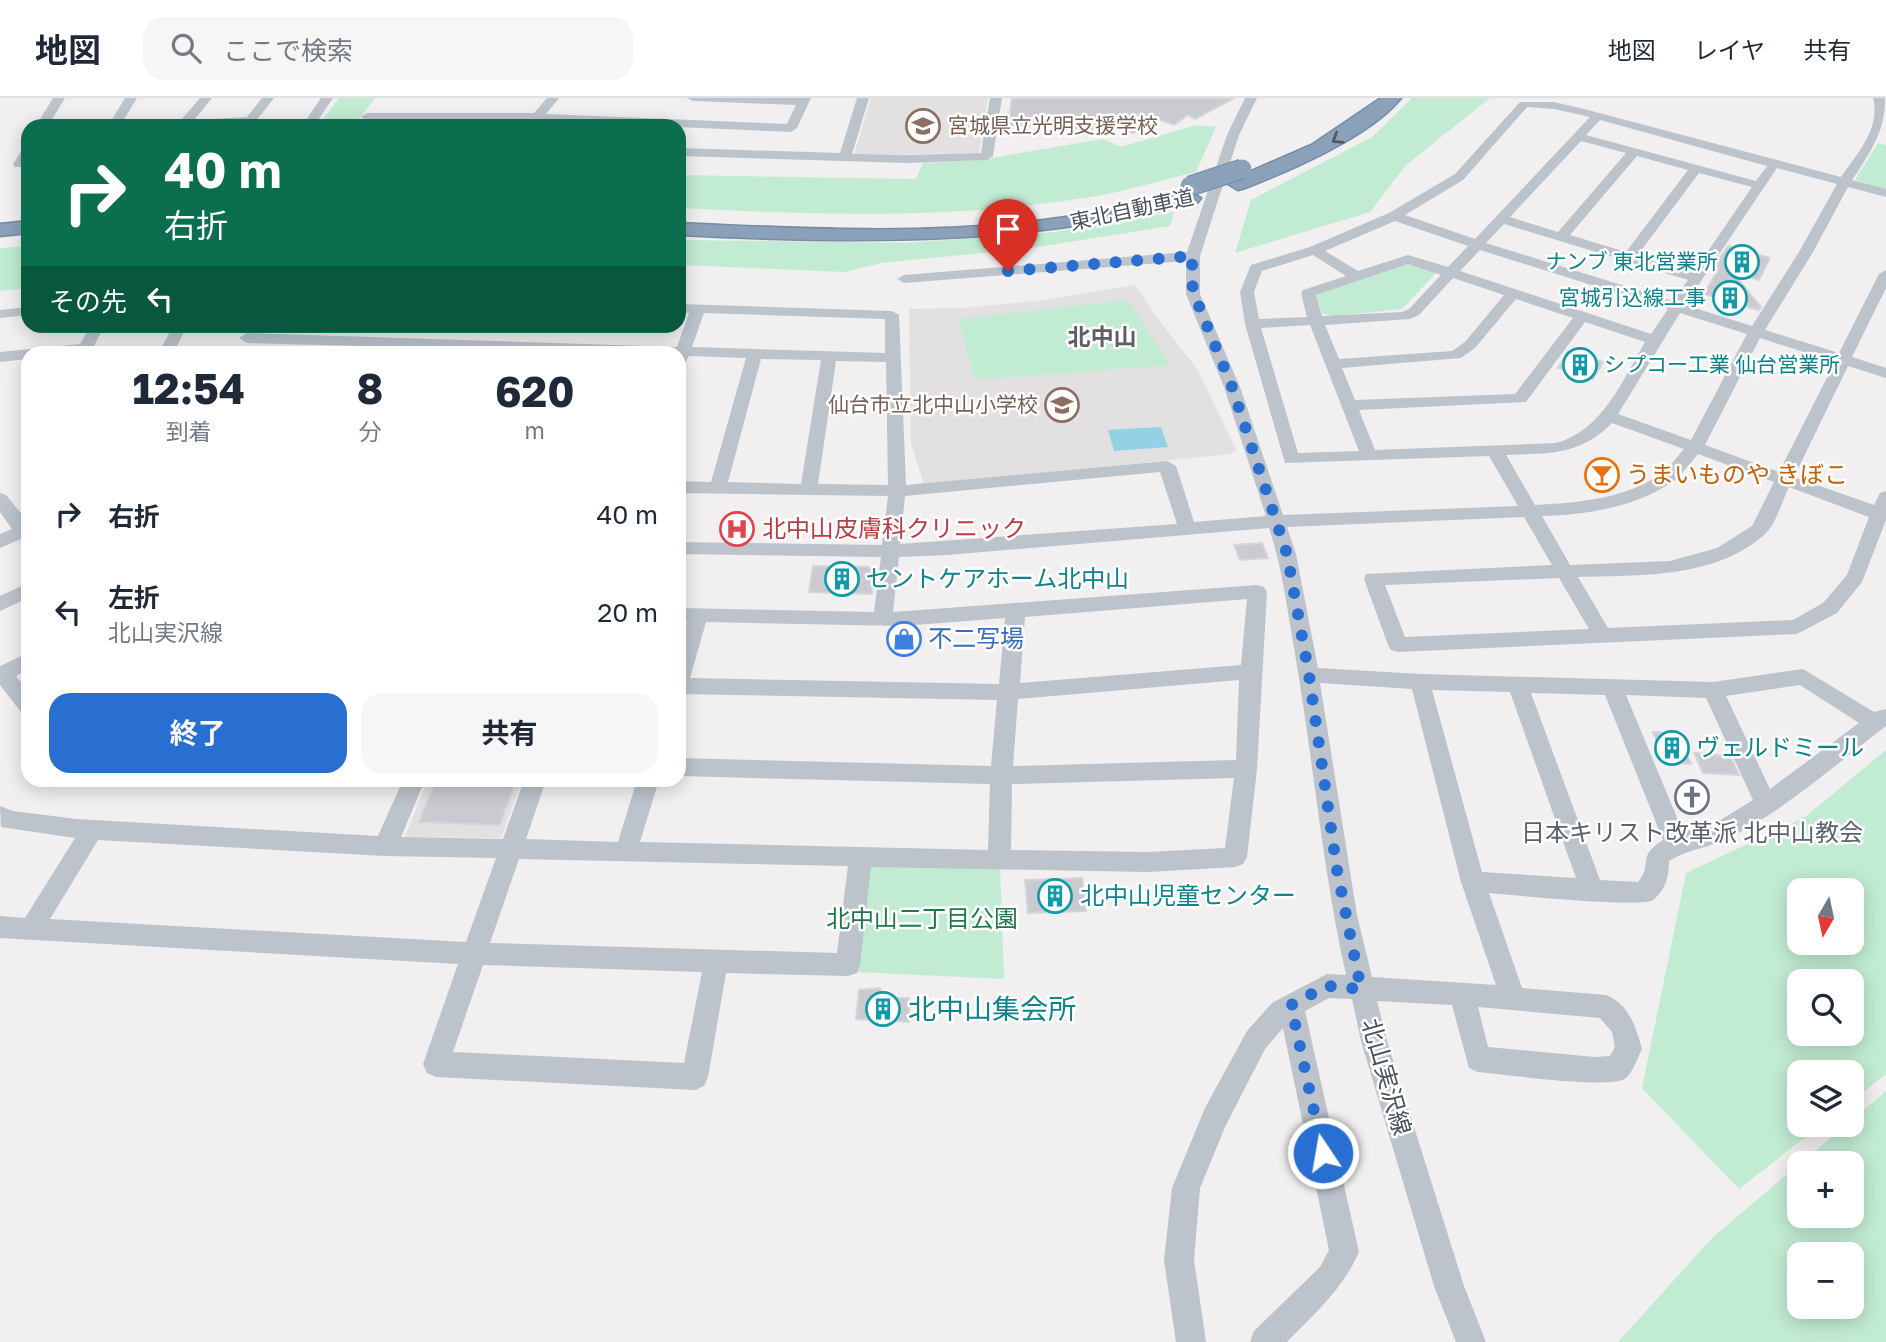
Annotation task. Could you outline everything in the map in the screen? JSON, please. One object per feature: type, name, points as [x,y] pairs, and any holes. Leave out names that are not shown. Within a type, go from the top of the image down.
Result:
[{"type":"highway","name":"東北自動車道","points":[[1240,176],[1308,139],[1367,98]]},
{"type":"highway","name":"東北自動車道","points":[[686,229],[815,236],[947,234],[1090,220],[1240,176],[1288,165],[1331,143],[1392,98]]},
{"type":"highway","name":"東北自動車道","points":[[686,219],[869,226],[972,222],[1087,209],[1191,192]]},
{"type":"highway","points":[[0,230],[21,228]]},
{"type":"highway","points":[[0,239],[21,237]]},
{"type":"street","points":[[46,119],[58,98]]},
{"type":"street","points":[[118,119],[131,98]]},
{"type":"street","points":[[188,119],[206,98]]},
{"type":"street","points":[[252,119],[268,98]]},
{"type":"street","points":[[313,119],[327,98]]},
{"type":"street","points":[[537,117],[553,98]]},
{"type":"street","points":[[686,123],[791,128],[804,100],[693,98]]},
{"type":"street","points":[[845,158],[863,98]]},
{"type":"street","points":[[686,152],[906,159],[987,156],[996,98]]},
{"type":"street","name":"北山実沢線","points":[[1251,98],[1233,135],[1193,256],[1191,277],[1194,294],[1232,387],[1287,554],[1309,675],[1329,824],[1361,989],[1374,1041],[1449,1286],[1471,1342]]},
{"type":"street","points":[[686,548],[889,551],[1278,522],[1579,509],[1642,491],[1668,477],[1695,447],[1756,332],[1806,252],[1844,182],[1872,142],[1880,122],[1879,98]]},
{"type":"street","points":[[1774,164],[1654,340],[1609,416],[1594,432],[1575,443],[1556,448],[1292,459],[1252,324],[1247,292],[1256,268],[1315,250],[1394,216],[1459,177],[1524,104],[1552,106],[1886,193]]},
{"type":"street","points":[[367,117],[427,112],[480,117],[583,119]]},
{"type":"street","points":[[1252,324],[1405,316],[1414,312],[1596,117]]},
{"type":"street","points":[[1577,136],[1758,186]]},
{"type":"street","points":[[1562,236],[1634,152]]},
{"type":"street","points":[[1629,257],[1695,169]]},
{"type":"street","points":[[1394,216],[1886,373]]},
{"type":"street","points":[[1499,218],[1696,278]]},
{"type":"street","points":[[1315,250],[1356,276]]},
{"type":"street","points":[[904,279],[1193,256]]},
{"type":"street","points":[[1369,456],[1316,321],[1308,293],[1408,259],[1654,340]]},
{"type":"street","points":[[1609,416],[1786,480],[1883,506],[1856,577],[1830,608],[1797,627],[1398,645],[1374,579],[1670,567],[1723,552],[1759,530],[1786,480],[1886,275]]},
{"type":"street","points":[[1334,364],[1456,355],[1470,345],[1513,293]]},
{"type":"street","points":[[686,308],[892,314],[897,491],[883,619]]},
{"type":"street","points":[[685,346],[698,308]]},
{"type":"street","points":[[0,314],[21,312]]},
{"type":"street","points":[[1350,405],[1521,400],[1582,316]]},
{"type":"street","points":[[258,333],[302,339],[474,346]]},
{"type":"street","points":[[302,339],[312,346]]},
{"type":"street","points":[[686,357],[755,354],[893,358]]},
{"type":"street","points":[[718,487],[755,354]]},
{"type":"street","points":[[3,360],[21,356]]},
{"type":"street","points":[[809,489],[829,356]]},
{"type":"street","points":[[1494,451],[1603,637]]},
{"type":"street","points":[[686,486],[897,491],[1167,466],[1187,528]]},
{"type":"street","points":[[0,499],[21,524]]},
{"type":"street","points":[[0,542],[21,531]]},
{"type":"street","points":[[0,815],[9,820],[92,830],[385,846],[1148,862],[1236,857],[1247,769],[1250,672],[1257,592],[883,619],[689,615],[686,636]]},
{"type":"street","points":[[0,604],[21,594]]},
{"type":"street","points":[[999,860],[1001,775],[1016,609]]},
{"type":"street","points":[[21,664],[1,675],[21,698]]},
{"type":"street","points":[[686,684],[1009,692],[1250,672]]},
{"type":"street","points":[[1309,675],[1420,682],[1713,690],[1803,677],[1881,719],[1766,804],[1720,832],[1676,844],[1657,856],[1657,877],[1644,893],[1474,882]]},
{"type":"street","points":[[1420,682],[1474,882],[1513,998]]},
{"type":"street","points":[[1518,685],[1592,891]]},
{"type":"street","points":[[1612,686],[1676,844]]},
{"type":"street","points":[[1713,690],[1766,804]]},
{"type":"street","points":[[686,767],[1001,775],[1247,769]]},
{"type":"street","points":[[385,846],[411,787]]},
{"type":"street","points":[[533,787],[436,1064],[695,1077],[716,961]]},
{"type":"street","points":[[626,852],[646,787]]},
{"type":"street","points":[[31,929],[92,830]]},
{"type":"street","points":[[0,927],[475,954],[848,965],[861,857]]},
{"type":"street","points":[[1191,1342],[1179,1259],[1186,1188],[1215,1118],[1256,1040],[1280,1012],[1327,986],[1462,994],[1606,1006],[1623,1026],[1629,1049],[1617,1069],[1558,1068],[1478,1059],[1462,994]]},
{"type":"street","points":[[1265,1342],[1330,1277],[1344,1252],[1291,1005]]},
{"type":"shaded area","name":"宮城県立光明支援学校","points":[[871,98],[988,98],[979,153],[854,155]]},
{"type":"shaded area","name":"仙台市立北中山小学校","points":[[1136,285],[1152,311],[1197,369],[1236,449],[1230,454],[924,485],[911,442],[909,309],[963,308],[1036,301]]},
{"type":"shaded area","points":[[425,787],[520,787],[501,838],[405,837]]},
{"type":"green space","points":[[339,98],[375,98],[359,119],[323,119]]},
{"type":"green space","points":[[1412,98],[1490,98],[1406,165],[1370,212],[1235,253],[1251,200],[1372,137]]},
{"type":"green space","points":[[1197,125],[1216,127],[1196,172],[1092,197],[978,210],[878,214],[686,208],[686,175],[916,179],[923,163],[980,160],[1103,139],[1121,147]]},
{"type":"green space","points":[[1878,143],[1886,145],[1886,190],[1855,180]]},
{"type":"green space","points":[[1174,212],[1170,226],[1032,248],[881,263],[845,272],[686,265],[686,240],[907,243],[1055,232]]},
{"type":"green space","points":[[21,246],[21,289],[0,291],[0,248]]},
{"type":"green space","points":[[1402,262],[1436,273],[1402,309],[1333,316],[1322,313],[1318,294]]},
{"type":"green space","points":[[1128,300],[1170,365],[975,380],[958,319]]},
{"type":"green space","points":[[1886,750],[1886,1074],[1864,1091],[1864,1060],[1787,1060],[1787,1137],[1806,1137],[1739,1189],[1642,1088],[1686,873],[1805,817]]},
{"type":"green space","name":"北中山二丁目公園","points":[[878,862],[1000,867],[1004,979],[856,972],[864,871]]},
{"type":"green space","points":[[1886,1091],[1886,1342],[1618,1342],[1713,1237],[1787,1174],[1787,1228],[1864,1228],[1864,1151],[1815,1151],[1831,1137],[1864,1137],[1864,1110]]},
{"type":"water","points":[[1161,427],[1168,447],[1114,451],[1108,430]]},
{"type":"building","points":[[1012,98],[1234,98],[1195,119],[1188,115],[1174,125],[1158,119],[1133,133],[1104,123],[1093,129],[1008,125]]},
{"type":"building","points":[[1728,246],[1770,258],[1759,280],[1732,272],[1761,307],[1759,310],[1704,294],[1719,268],[1714,267]]},
{"type":"building","name":"シプコー工業 仙台営業所","points":[[1568,351],[1603,362],[1593,379],[1558,368]]},
{"type":"building","points":[[1262,543],[1268,558],[1240,560],[1234,545]]},
{"type":"building","name":"セントケアホーム北中山","points":[[813,566],[875,567],[872,594],[809,592]]},
{"type":"building","name":"ヴェルドミール","points":[[1653,732],[1679,734],[1691,764],[1665,762]]},
{"type":"building","points":[[1694,753],[1730,756],[1739,775],[1703,773]]},
{"type":"building","points":[[433,787],[514,787],[500,825],[419,822]]},
{"type":"building","name":"北中山児童センター","points":[[1082,878],[1086,911],[1028,913],[1025,880]]},
{"type":"building","name":"北中山集会所","points":[[880,988],[882,998],[909,998],[909,1022],[856,1019],[859,990]]},
{"type":"place","name":"宮城県立光明支援学校","points":[[923,126]]},
{"type":"place","name":"ナンブ 東北営業所","points":[[1742,262]]},
{"type":"place","name":"宮城引込線工事","points":[[1730,298]]},
{"type":"place","name":"シプコー工業 仙台営業所","points":[[1580,365]]},
{"type":"place","name":"仙台市立北中山小学校","points":[[1062,405]]},
{"type":"place","name":"うまいものや きぼこ","points":[[1602,475]]},
{"type":"place","name":"北中山皮膚科クリニック","points":[[737,529]]},
{"type":"place","name":"セントケアホーム北中山","points":[[842,579]]},
{"type":"place","name":"不二写場","points":[[904,639]]},
{"type":"place","name":"ヴェルドミール","points":[[1672,748]]},
{"type":"place","name":"日本キリスト改革派 北中山教会","points":[[1692,797]]},
{"type":"place","name":"北中山児童センター","points":[[1055,896]]},
{"type":"place","name":"北中山集会所","points":[[883,1009]]},
{"type":"district","name":"北中山","points":[[1102,337]]},
{"type":"route","points":[[1008,271],[1193,256],[1191,277],[1199,311],[1232,387],[1287,554],[1309,675],[1329,824],[1361,989],[1327,986],[1291,1005],[1323,1153]]}]
